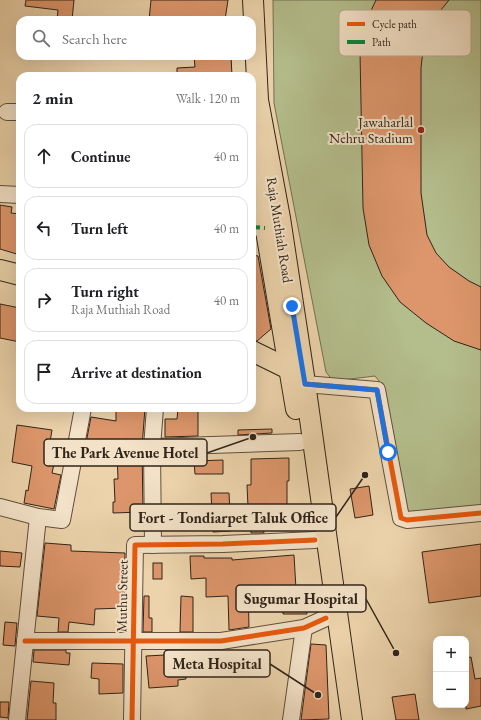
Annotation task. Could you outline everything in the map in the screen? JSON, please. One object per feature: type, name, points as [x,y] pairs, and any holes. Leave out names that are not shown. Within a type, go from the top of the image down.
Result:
[{"type":"main road","points":[[240,0],[240,16]]},
{"type":"main road","name":"Raja Muthiah Road","points":[[253,0],[253,16]]},
{"type":"main road","points":[[242,60],[242,72]]},
{"type":"main road","name":"Raja Muthiah Road","points":[[255,60],[256,72]]},
{"type":"main road","name":"Raja Muthiah Road","points":[[256,74],[258,100],[280,218],[297,377],[352,720]]},
{"type":"main road","name":"Raja Muthiah Road","points":[[256,201],[258,227],[297,377],[300,442],[326,618],[339,720]]},
{"type":"main road","points":[[0,257],[16,260]]},
{"type":"main road","points":[[0,270],[16,274]]},
{"type":"main road","points":[[256,353],[297,377]]},
{"type":"main road","points":[[256,362],[297,377]]},
{"type":"street","points":[[0,194],[16,195]]},
{"type":"street","points":[[297,377],[377,390],[401,518],[407,520],[481,514]]},
{"type":"street","points":[[0,507],[38,517],[62,520],[82,412]]},
{"type":"street","points":[[156,412],[152,447],[153,545],[315,540]]},
{"type":"street","points":[[152,447],[300,442]]},
{"type":"street","points":[[17,720],[38,517]]},
{"type":"street","name":"Muthu Street","points":[[132,720],[135,545],[153,545]]},
{"type":"street","points":[[25,641],[221,641],[304,628],[326,618]]},
{"type":"street","points":[[291,720],[304,628]]},
{"type":"green space","points":[[273,0],[481,0],[481,506],[403,513],[384,387],[375,376],[333,381],[326,372],[274,103]]},
{"type":"building","points":[[26,0],[74,0],[72,16],[57,16],[58,10],[25,6]]},
{"type":"building","points":[[151,0],[228,0],[226,16],[149,16]]},
{"type":"building","points":[[376,0],[449,0],[441,10],[371,10]]},
{"type":"building","points":[[360,56],[422,56],[421,68],[421,193],[427,235],[436,253],[449,267],[469,281],[481,287],[481,350],[454,341],[426,323],[400,302],[382,276],[369,245],[363,208]]},
{"type":"building","points":[[194,60],[231,60],[232,72],[177,72],[177,68],[195,67]]},
{"type":"building","points":[[0,205],[12,207],[11,213],[16,214],[16,254],[0,249]]},
{"type":"building","points":[[256,256],[258,256],[271,329],[257,341]]},
{"type":"building","points":[[0,304],[16,307],[16,341],[0,338]]},
{"type":"building","points":[[116,412],[145,412],[142,447],[143,512],[113,513],[113,502],[115,502],[114,479],[118,479],[117,453],[85,448],[91,417],[116,421]]},
{"type":"building","points":[[178,412],[198,412],[198,436],[165,437],[165,419],[177,419]]},
{"type":"building","points":[[17,425],[52,430],[48,454],[56,455],[52,473],[61,475],[54,509],[24,503],[26,490],[28,491],[32,466],[12,462]]},
{"type":"building","points":[[272,429],[272,433],[238,435],[238,430]]},
{"type":"building","points":[[289,458],[287,508],[291,508],[292,527],[263,528],[264,533],[251,533],[247,485],[251,485],[251,459]]},
{"type":"building","points":[[223,460],[223,474],[195,474],[194,461]]},
{"type":"building","points":[[369,486],[373,515],[355,518],[350,489]]},
{"type":"building","points":[[211,493],[229,493],[231,531],[213,532]]},
{"type":"building","points":[[45,543],[71,545],[71,551],[125,553],[124,608],[95,609],[94,625],[69,622],[68,632],[58,632],[59,618],[37,616]]},
{"type":"building","points":[[481,544],[481,596],[429,603],[422,552]]},
{"type":"building","points":[[0,551],[22,553],[20,567],[0,566]]},
{"type":"building","points":[[294,555],[296,589],[306,589],[307,614],[283,614],[282,600],[271,601],[271,586],[248,587],[249,627],[229,630],[228,596],[206,597],[206,578],[191,579],[190,556],[204,556],[204,558],[232,558],[232,560]]},
{"type":"building","points":[[153,563],[162,563],[162,579],[153,579]]},
{"type":"building","points":[[144,596],[149,596],[149,618],[152,618],[152,632],[143,632]]},
{"type":"building","points":[[181,596],[193,597],[193,632],[180,632]]},
{"type":"building","points":[[5,622],[17,623],[15,646],[3,645]]},
{"type":"building","points":[[311,644],[326,645],[329,719],[301,720]]},
{"type":"building","points":[[34,650],[66,650],[66,653],[70,653],[69,665],[33,662]]},
{"type":"building","points":[[184,654],[186,679],[178,680],[178,686],[149,688],[146,656]]},
{"type":"building","points":[[469,657],[471,657],[475,679],[481,678],[481,706],[466,709],[469,708]]},
{"type":"building","points":[[92,663],[123,664],[123,693],[99,694],[99,679],[91,678]]},
{"type":"building","points":[[31,681],[54,683],[53,703],[56,703],[56,720],[27,720]]},
{"type":"building","points":[[415,694],[419,720],[396,720],[392,697]]},
{"type":"building","points":[[0,702],[9,702],[8,718],[0,717]]},
{"type":"marked path","points":[[256,227],[265,228]]},
{"type":"cycle path","points":[[305,384],[377,390],[401,518],[407,520],[481,513]]},
{"type":"cycle path","points":[[132,720],[135,545],[223,544],[315,540]]},
{"type":"cycle path","points":[[25,641],[221,641],[304,628],[326,618]]},
{"type":"place","name":"Jawaharlal Nehru Stadium","points":[[421,130]]},
{"type":"place","name":"The Park Avenue Hotel","points":[[253,437]]},
{"type":"place","name":"Fort - Tondiarpet Taluk Office","points":[[365,475]]},
{"type":"place","name":"Sugumar Hospital","points":[[396,653]]},
{"type":"place","name":"Meta Hospital","points":[[318,695]]},
{"type":"route","points":[[292,306],[305,384],[377,390],[388,452]]}]
